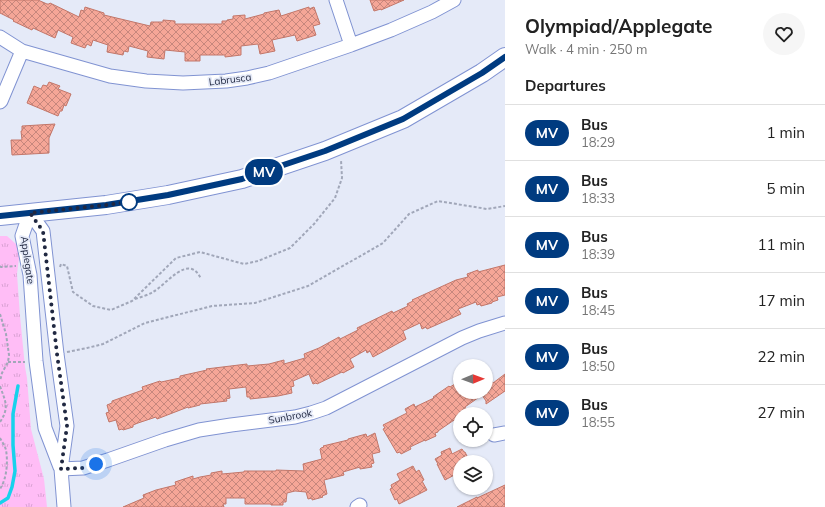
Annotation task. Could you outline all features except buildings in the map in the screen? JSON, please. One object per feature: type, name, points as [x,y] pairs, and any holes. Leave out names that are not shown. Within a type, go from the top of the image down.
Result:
[{"type":"main road","points":[[0,216],[106,205],[168,195],[242,179],[325,151],[403,119],[482,73],[505,57]]},
{"type":"street","points":[[336,0],[351,45]]},
{"type":"street","name":"Labrusca","points":[[0,37],[22,51],[127,80],[146,82],[226,81],[269,73],[351,45],[391,30],[432,12],[454,0]]},
{"type":"street","points":[[0,102],[22,51]]},
{"type":"street","name":"Applegate","points":[[30,213],[43,231],[63,351],[67,426],[61,469],[64,507]]},
{"type":"street","name":"Applegate","points":[[30,213],[22,236],[30,275],[36,361],[45,428],[61,469]]},
{"type":"street","name":"Sunbrook","points":[[61,469],[83,468],[164,440],[199,430],[295,417],[312,413],[326,408],[462,338],[505,323]]},
{"type":"street","points":[[43,416],[66,414]]},
{"type":"path","points":[[132,301],[176,258],[200,252],[244,264],[258,261],[290,248],[314,224],[335,198],[342,178],[340,145]]},
{"type":"path","points":[[63,351],[103,344],[145,323],[212,306],[255,303],[308,286],[383,243],[409,214],[438,201],[487,209],[505,206]]},
{"type":"path","points":[[59,269],[61,264],[67,266],[73,292],[93,306],[111,310],[154,292],[178,272],[184,269],[191,269],[198,273],[201,279]]},
{"type":"path","points":[[0,266],[18,266]]},
{"type":"path","points":[[0,314],[6,334],[9,355],[8,362],[2,373],[0,382]]},
{"type":"path","points":[[0,386],[6,401],[5,414],[0,422]]},
{"type":"path","points":[[0,438],[6,449],[7,461],[6,474],[0,489]]},
{"type":"green space","points":[[0,236],[7,236],[17,245],[19,258],[17,274],[20,316],[31,429],[44,479],[47,507],[0,507]]},
{"type":"waterway","points":[[0,503],[8,498],[15,471],[13,414],[18,386]]},
{"type":"bus line","name":"MV","points":[[0,216],[106,205],[168,195],[242,179],[325,151],[403,119],[482,73],[505,57]]},
{"type":"route","points":[[96,464],[83,468],[61,469],[67,426],[43,231],[30,213],[135,201],[129,202]]}]
